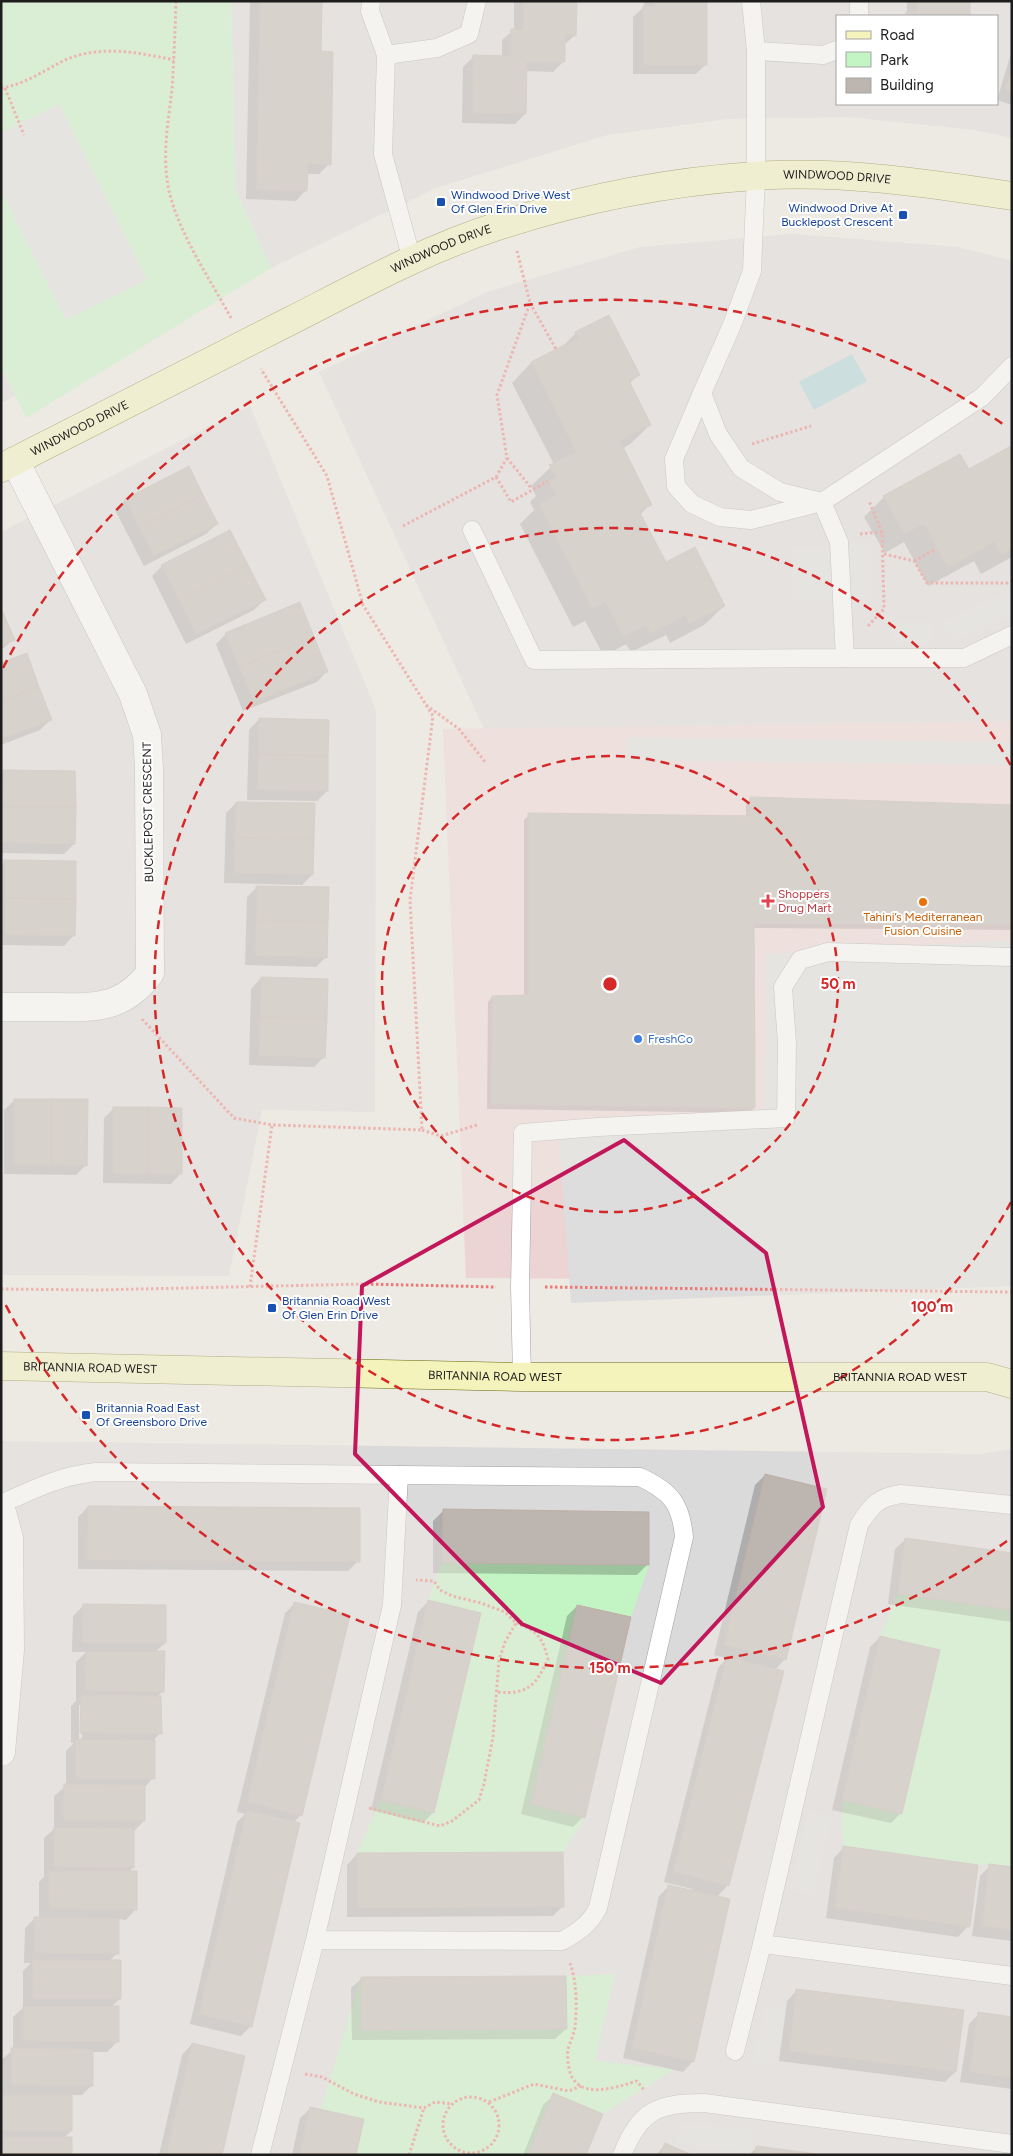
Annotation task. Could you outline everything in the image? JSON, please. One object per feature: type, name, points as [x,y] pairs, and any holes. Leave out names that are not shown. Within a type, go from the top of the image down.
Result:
[{"type":"street","name":"WINDWOOD DRIVE","points":[[8,464],[412,260],[510,222],[578,202],[667,185],[756,176],[842,176],[927,183],[1012,196]]},
{"type":"street","name":"BUCKLEPOST CRESCENT","points":[[1,1007],[96,1008],[123,998],[141,984],[150,973],[147,735],[133,694],[8,464]]},
{"type":"street","name":"BRITANNIA ROAD WEST","points":[[1,1366],[522,1377],[999,1380],[1012,1364]]},
{"type":"street","points":[[1,1509],[10,1538],[10,1650],[1,1752]]},
{"type":"lane","points":[[371,1],[370,11],[386,55],[383,154],[412,260]]},
{"type":"lane","points":[[386,55],[437,48],[469,34],[477,1]]},
{"type":"lane","points":[[751,1],[756,51],[756,176],[752,271],[732,325],[674,459],[676,486],[692,504],[720,517],[751,520],[822,502],[982,397],[1012,366]]},
{"type":"lane","points":[[859,1],[859,15]]},
{"type":"lane","points":[[756,51],[823,55],[836,50]]},
{"type":"lane","points":[[702,393],[718,434],[741,468],[780,492],[822,502]]},
{"type":"lane","points":[[822,502],[838,542],[844,655]]},
{"type":"lane","points":[[472,530],[534,660],[844,655],[964,658],[1012,635]]},
{"type":"lane","points":[[522,1377],[520,1287],[523,1133],[598,1127],[786,1118],[787,1044],[783,987],[800,960],[828,952],[1012,957]]},
{"type":"lane","points":[[1,1504],[47,1482],[73,1474],[96,1472],[640,1477],[659,1486],[678,1506],[684,1537],[598,1908],[592,1920],[582,1929],[562,1940],[315,1940]]},
{"type":"lane","points":[[260,2155],[315,1940],[392,1605],[399,1475]]},
{"type":"lane","points":[[735,2051],[762,1944],[859,1525],[876,1502],[885,1496],[901,1494],[1012,1505]]},
{"type":"lane","points":[[762,1944],[1012,1976]]},
{"type":"lane","points":[[622,2155],[635,2128],[645,2116],[657,2109],[681,2103],[704,2103],[1012,2144]]},
{"type":"path","points":[[176,1],[174,60],[166,129],[166,169],[170,195],[183,229],[246,344],[327,476],[363,606],[433,716],[410,900],[422,1130]]},
{"type":"path","points":[[24,135],[3,88],[29,80],[63,61],[103,50],[136,52],[174,60]]},
{"type":"path","points":[[510,222],[530,303],[556,349]]},
{"type":"path","points":[[530,303],[497,395],[507,458],[532,489]]},
{"type":"path","points":[[729,450],[811,426]]},
{"type":"path","points":[[403,526],[496,477],[507,458]]},
{"type":"path","points":[[496,477],[511,502],[548,481]]},
{"type":"path","points":[[844,655],[884,609],[882,532],[860,477]]},
{"type":"path","points":[[884,554],[914,561],[934,550]]},
{"type":"path","points":[[914,561],[926,583],[1008,583],[1012,581]]},
{"type":"path","points":[[425,704],[459,729],[486,763]]},
{"type":"path","points":[[123,998],[234,1118],[272,1125],[422,1130],[441,1136],[477,1125]]},
{"type":"path","points":[[250,1287],[272,1125]]},
{"type":"path","points":[[393,1579],[434,1581],[440,1590],[452,1596],[481,1603],[505,1612],[516,1623],[531,1628],[543,1641],[548,1659],[540,1677],[533,1685],[518,1692],[498,1692]]},
{"type":"path","points":[[346,1802],[440,1826],[452,1821],[479,1800],[491,1746],[498,1692],[499,1660],[505,1642],[516,1623]]},
{"type":"path","points":[[562,1940],[575,1974],[575,2029],[568,2050],[568,2064],[572,2078],[581,2086],[596,2090],[637,2081],[657,2109]]},
{"type":"path","points":[[282,2072],[322,2077],[354,2094],[379,2102],[424,2108],[436,2102],[452,2104]]},
{"type":"path","points":[[489,2102],[534,2084],[569,2091],[581,2086]]},
{"type":"path","points":[[470,2096],[480,2097],[489,2102],[497,2112],[500,2123],[498,2135],[491,2145],[481,2151],[469,2154],[456,2149],[448,2140],[443,2128],[445,2115],[452,2104],[470,2096]]},
{"type":"path","points":[[409,2155],[424,2108]]},
{"type":"highlighted area","points":[[624,1140],[766,1253],[823,1507],[661,1683],[522,1624],[355,1454],[362,1286]]},
{"type":"shaded area","points":[[231,1],[1012,1],[1012,138],[975,130],[848,117],[728,119],[607,135],[436,188],[271,268],[236,191]]},
{"type":"shaded area","points":[[59,104],[147,280],[66,320],[1,191],[1,133]]},
{"type":"shaded area","points":[[792,234],[959,247],[1012,261],[1012,721],[484,729],[319,372],[487,292],[640,247]]},
{"type":"shaded area","points":[[1,367],[15,396],[1,403]]},
{"type":"shaded area","points":[[250,406],[376,710],[375,1112],[262,1110],[229,1276],[1,1275],[1,532]]},
{"type":"shaded area","points":[[823,542],[872,542],[872,599],[792,599],[792,549],[823,549]]},
{"type":"shaded area","points":[[1012,589],[1012,615],[953,643],[943,623]]},
{"type":"shaded area","points":[[891,622],[931,622],[932,643],[892,644]]},
{"type":"shaded area","points":[[1012,721],[1012,1282],[466,1278],[443,729]]},
{"type":"shaded area","points":[[627,737],[1012,742],[1012,765],[627,760]]},
{"type":"shaded area","points":[[1012,940],[1012,1286],[571,1303],[558,1121],[762,1129],[766,954]]},
{"type":"shaded area","points":[[1,1441],[982,1454],[1012,1449],[1012,2155],[1,2155]]},
{"type":"shaded area","points":[[809,1811],[832,1816],[813,1895],[790,1889]]},
{"type":"shaded area","points":[[766,2005],[788,2010],[774,2067],[752,2061]]},
{"type":"shaded area","points":[[679,2122],[754,2129],[752,2152],[677,2145]]},
{"type":"green space","points":[[1,1],[231,1],[236,191],[271,268],[26,418],[1,367]]},
{"type":"green space","points":[[442,1563],[649,1565],[631,1617],[577,1605],[531,1804],[585,1818],[563,1852],[357,1853],[381,1800],[434,1813],[480,1613],[428,1600]]},
{"type":"green space","points":[[898,1594],[1012,1610],[1012,1867],[989,1864],[978,1865],[843,1846],[842,1800],[902,1813],[940,1650],[880,1636]]},
{"type":"green space","points":[[615,1974],[595,2061],[674,2069],[603,2114],[553,2094],[528,2155],[356,2155],[364,2119],[321,2109],[361,1977],[361,2030],[567,2029],[566,1976]]},
{"type":"water","points":[[852,354],[867,381],[814,410],[799,382]]},
{"type":"building","points":[[260,1],[322,1],[321,51],[333,52],[331,165],[308,164],[307,191],[256,190]]},
{"type":"building","points":[[523,1],[577,1],[576,36],[565,35],[565,62],[527,62],[526,114],[472,113],[473,55],[511,56],[511,29],[523,29]]},
{"type":"building","points":[[654,1],[707,1],[707,65],[643,65],[643,6],[654,6]]},
{"type":"building","points":[[917,1],[970,1],[970,15],[906,15],[906,12],[916,13]]},
{"type":"building","points":[[1012,68],[1012,92],[1005,89]]},
{"type":"building","points":[[609,315],[640,375],[629,381],[651,425],[620,441],[652,505],[639,511],[666,562],[695,547],[725,606],[689,624],[685,616],[650,634],[646,625],[623,637],[605,602],[592,609],[539,504],[556,495],[549,481],[556,477],[549,465],[576,452],[531,362],[578,338],[575,332]]},
{"type":"building","points":[[1011,446],[1012,549],[1001,555],[994,542],[948,568],[924,524],[904,534],[883,496],[960,454],[969,469]]},
{"type":"building","points":[[189,466],[203,495],[139,528],[125,499]]},
{"type":"building","points":[[203,495],[218,524],[154,556],[139,528]]},
{"type":"building","points":[[230,530],[248,565],[179,600],[161,565]]},
{"type":"building","points":[[248,565],[266,600],[196,634],[179,600]]},
{"type":"building","points":[[300,602],[314,637],[239,667],[225,633]]},
{"type":"building","points":[[1,608],[15,640],[1,646]]},
{"type":"building","points":[[314,637],[328,672],[254,702],[239,667]]},
{"type":"building","points":[[27,653],[39,687],[1,701],[1,663]]},
{"type":"building","points":[[39,687],[52,720],[1,739],[1,701]]},
{"type":"building","points":[[259,718],[329,720],[328,756],[258,754]]},
{"type":"building","points":[[258,754],[328,756],[328,791],[257,790]]},
{"type":"building","points":[[3,770],[75,771],[76,807],[2,807]]},
{"type":"building","points":[[750,797],[1012,805],[1012,925],[754,924],[755,1108],[491,1105],[492,996],[528,995],[528,813],[750,816]]},
{"type":"building","points":[[236,802],[315,803],[314,839],[235,838]]},
{"type":"building","points":[[2,807],[76,807],[75,844],[2,843]]},
{"type":"building","points":[[235,838],[314,839],[313,875],[234,873]]},
{"type":"building","points":[[4,860],[76,861],[76,899],[4,898]]},
{"type":"building","points":[[256,886],[329,887],[328,922],[256,920]]},
{"type":"building","points":[[4,898],[76,899],[75,936],[4,935]]},
{"type":"building","points":[[256,920],[328,922],[327,958],[255,956]]},
{"type":"building","points":[[261,977],[328,979],[327,1018],[260,1017]]},
{"type":"building","points":[[260,1017],[327,1018],[325,1058],[259,1056]]},
{"type":"building","points":[[14,1099],[51,1099],[51,1165],[14,1165]]},
{"type":"building","points":[[51,1099],[88,1099],[87,1166],[51,1165]]},
{"type":"building","points":[[113,1107],[148,1107],[148,1174],[113,1174]]},
{"type":"building","points":[[148,1107],[182,1108],[182,1174],[148,1174]]},
{"type":"building","points":[[765,1474],[827,1489],[786,1660],[724,1645]]},
{"type":"building","points":[[88,1506],[360,1508],[360,1562],[87,1560]]},
{"type":"building","points":[[443,1509],[649,1512],[649,1565],[442,1563]]},
{"type":"building","points":[[905,1538],[1012,1553],[1012,1610],[898,1594]]},
{"type":"building","points":[[428,1600],[481,1613],[434,1813],[381,1800]]},
{"type":"building","points":[[294,1602],[350,1615],[302,1816],[247,1802]]},
{"type":"building","points":[[83,1604],[166,1605],[166,1643],[82,1643]]},
{"type":"building","points":[[577,1605],[631,1617],[585,1818],[531,1804]]},
{"type":"building","points":[[880,1636],[940,1650],[902,1814],[842,1800]]},
{"type":"building","points":[[86,1651],[165,1651],[164,1692],[85,1691]]},
{"type":"building","points":[[727,1656],[784,1671],[729,1886],[673,1872]]},
{"type":"building","points":[[81,1695],[161,1696],[162,1734],[80,1733]]},
{"type":"building","points":[[75,1739],[155,1740],[155,1779],[75,1779]]},
{"type":"building","points":[[64,1784],[145,1785],[145,1821],[63,1821]]},
{"type":"building","points":[[247,1810],[300,1823],[252,2027],[199,2014]]},
{"type":"building","points":[[54,1827],[134,1828],[134,1868],[54,1867]]},
{"type":"building","points":[[843,1846],[978,1865],[970,1927],[835,1908]]},
{"type":"building","points":[[563,1852],[564,1907],[357,1908],[357,1853]]},
{"type":"building","points":[[989,1864],[1012,1867],[1012,1930],[982,1926]]},
{"type":"building","points":[[48,1871],[137,1871],[137,1910],[49,1909]]},
{"type":"building","points":[[668,1885],[730,1899],[694,2062],[632,2048]]},
{"type":"building","points":[[34,1917],[119,1918],[119,1954],[34,1953]]},
{"type":"building","points":[[32,1960],[121,1960],[121,1999],[33,1999]]},
{"type":"building","points":[[566,1976],[567,2029],[361,2030],[361,1977]]},
{"type":"building","points":[[796,1989],[964,2010],[956,2072],[789,2051]]},
{"type":"building","points":[[23,2006],[119,2006],[119,2042],[23,2041]]},
{"type":"building","points":[[978,2012],[1012,2017],[1012,2078],[970,2072]]},
{"type":"building","points":[[192,2043],[245,2056],[222,2155],[166,2155]]},
{"type":"building","points":[[11,2048],[93,2049],[93,2086],[11,2085]]},
{"type":"building","points":[[553,2093],[603,2114],[586,2155],[528,2155]]},
{"type":"building","points":[[1,2095],[72,2095],[72,2131],[1,2131]]},
{"type":"building","points":[[310,2107],[364,2119],[356,2155],[299,2155]]},
{"type":"building","points":[[1,2137],[72,2137],[72,2155],[1,2155]]},
{"type":"building","points":[[665,2143],[692,2155],[660,2155]]},
{"type":"building","points":[[756,2146],[825,2155],[755,2155]]},
{"type":"place","name":"Windwood Drive West Of Glen Erin Drive","points":[[441,202]]},
{"type":"place","name":"Windwood Drive At Bucklepost Crescent","points":[[903,215]]},
{"type":"place","name":"Shoppers Drug Mart","points":[[768,901]]},
{"type":"place","name":"Tahini’s Mediterranean Fusion Cuisine","points":[[923,902]]},
{"type":"place","name":"FreshCo","points":[[638,1039]]},
{"type":"place","name":"Britannia Road West Of Glen Erin Drive","points":[[272,1308]]},
{"type":"place","name":"Britannia Road East Of Greensboro Drive","points":[[86,1415]]}]
